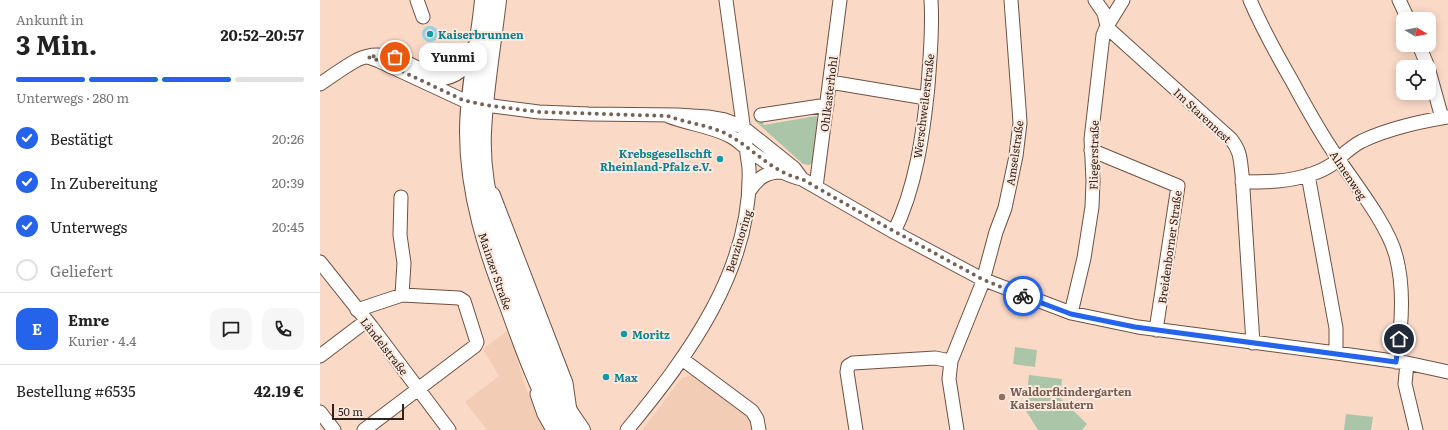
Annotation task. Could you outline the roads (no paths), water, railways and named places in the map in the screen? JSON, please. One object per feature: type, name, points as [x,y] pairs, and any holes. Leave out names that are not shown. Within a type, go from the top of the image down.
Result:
[{"type":"main road","points":[[475,100],[478,40],[483,0]]},
{"type":"main road","points":[[475,100],[498,0]]},
{"type":"main road","points":[[436,78],[448,77],[456,74],[466,63],[478,40]]},
{"type":"main road","name":"Mainzer Straße","points":[[475,100],[482,132],[486,182],[493,221],[548,372],[570,413],[582,430]]},
{"type":"main road","name":"Mainzer Straße","points":[[475,100],[468,134],[469,167],[473,194],[480,221],[492,264],[535,377],[544,396],[564,430]]},
{"type":"street","points":[[417,0],[423,17]]},
{"type":"street","name":"Benzinoring","points":[[629,429],[682,359],[705,323],[722,290],[741,239],[750,190],[749,168],[726,0]]},
{"type":"street","name":"Ohlkasterhohl","points":[[816,187],[840,0]]},
{"type":"street","name":"Werschweilerstraße","points":[[894,232],[904,213],[921,139],[930,58],[931,0]]},
{"type":"street","name":"Amselstraße","points":[[957,430],[949,379],[951,361],[982,284],[982,279],[999,225],[1006,208],[1016,156],[1020,123],[1011,0]]},
{"type":"street","name":"Im Starennest","points":[[1096,0],[1104,13],[1107,26],[1113,33],[1231,139],[1238,148],[1240,157],[1254,343]]},
{"type":"street","name":"Fliegerstraße","points":[[1071,314],[1089,230],[1093,181],[1091,150],[1103,35],[1123,0]]},
{"type":"street","name":"Almenweg","points":[[1250,0],[1290,78],[1337,158],[1382,224],[1396,254],[1400,274],[1402,363],[1405,384],[1416,430]]},
{"type":"street","points":[[1399,0],[1405,12]]},
{"type":"street","points":[[320,84],[358,60],[382,55],[403,60],[475,100]]},
{"type":"street","points":[[368,57],[380,61],[451,94],[539,112],[677,115],[708,117],[733,123],[744,128],[794,168],[802,179]]},
{"type":"street","points":[[830,82],[926,98]]},
{"type":"street","points":[[1242,182],[1287,181],[1308,176],[1331,165],[1345,151],[1361,141],[1406,125],[1445,117],[1436,92]]},
{"type":"street","points":[[761,115],[827,105]]},
{"type":"street","points":[[668,116],[732,136],[746,148],[781,172],[790,177],[802,179],[894,232],[982,279],[1071,314],[1156,330],[1336,353],[1448,372]]},
{"type":"street","name":"Breidenborner Straße","points":[[1091,150],[1178,186],[1156,330]]},
{"type":"street","points":[[750,190],[756,181],[762,176],[770,173],[781,172]]},
{"type":"street","points":[[1308,176],[1336,328],[1336,353]]},
{"type":"street","points":[[401,197],[400,235],[404,263],[402,294]]},
{"type":"street","name":"Ländelstraße","points":[[320,262],[449,430]]},
{"type":"street","points":[[357,310],[402,294],[459,298],[464,301],[477,342],[475,346],[364,430]]},
{"type":"street","points":[[320,356],[366,321]]},
{"type":"street","points":[[856,430],[847,372],[848,366],[853,363],[935,358],[951,361]]},
{"type":"street","points":[[682,359],[752,411],[757,419],[759,430]]},
{"type":"street","points":[[535,377],[540,404],[553,430]]},
{"type":"street","points":[[320,412],[334,430]]},
{"type":"water","name":"Kaiserbrunnen","points":[[427,26],[433,26],[438,31],[436,40],[433,42],[427,42],[422,37],[422,31]]},
{"type":"place","name":"Kaiserbrunnen","points":[[430,34]]},
{"type":"place","name":"Yunmi","points":[[395,57]]},
{"type":"place","name":"Krebsgesellschft Rheinland-Pfalz e.V.","points":[[720,159]]},
{"type":"place","name":"Moritz","points":[[624,334]]},
{"type":"place","name":"Max","points":[[606,377]]},
{"type":"place","name":"Waldorfkindergarten Kaiserslautern","points":[[1002,397]]}]
